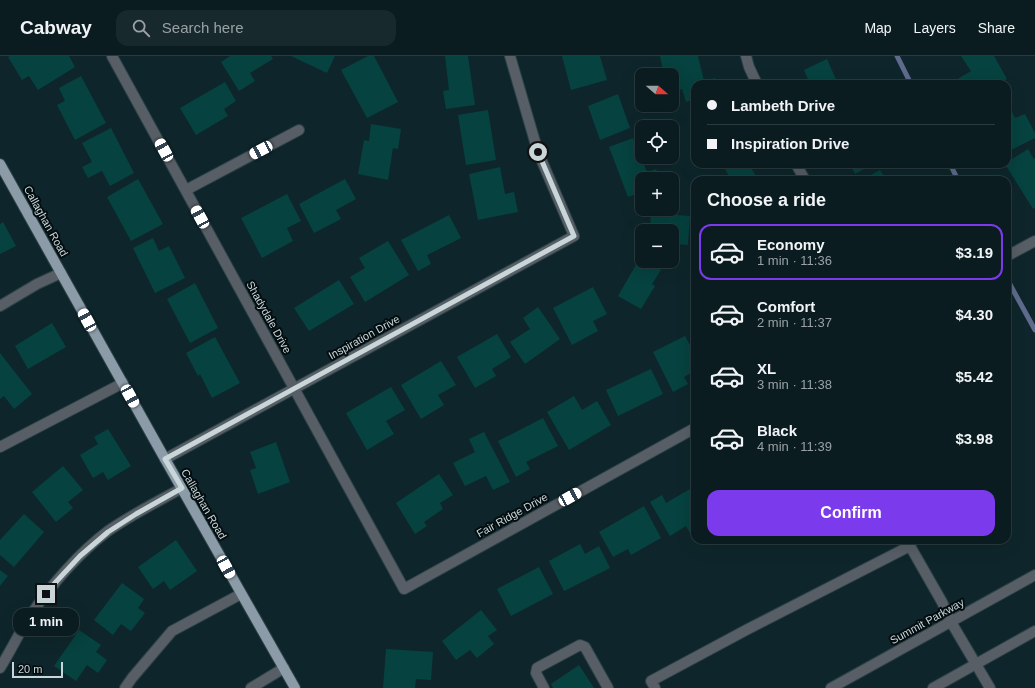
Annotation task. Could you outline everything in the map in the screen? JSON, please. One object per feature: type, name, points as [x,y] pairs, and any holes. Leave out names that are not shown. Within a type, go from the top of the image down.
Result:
[{"type":"main road","name":"Callaghan Road","points":[[1,169],[295,688]]},
{"type":"street","name":"Shadydale Drive","points":[[112,56],[404,589]]},
{"type":"street","name":"Inspiration Drive","points":[[165,459],[574,236],[538,152],[510,56]]},
{"type":"street","points":[[746,56],[755,80]]},
{"type":"street","points":[[186,190],[299,130]]},
{"type":"street","points":[[1011,254],[1035,241]]},
{"type":"street","points":[[0,306],[37,284],[61,273]]},
{"type":"street","points":[[0,447],[123,383]]},
{"type":"street","name":"Fair Ridge Drive","points":[[404,589],[691,430]]},
{"type":"street","points":[[0,668],[31,614],[54,584],[80,556],[108,532],[182,488]]},
{"type":"street","points":[[655,688],[651,681],[748,628],[910,546],[942,602],[951,622],[990,688]]},
{"type":"street","name":"Summit Parkway","points":[[831,688],[1035,575]]},
{"type":"street","points":[[125,688],[172,631],[241,594]]},
{"type":"street","points":[[933,688],[1035,631]]},
{"type":"street","points":[[544,688],[536,673],[537,668],[580,644],[585,647],[608,688]]},
{"type":"street","points":[[252,688],[284,668]]},
{"type":"building","points":[[69,56],[75,67],[38,90],[29,76],[22,80],[8,57]]},
{"type":"building","points":[[230,56],[271,56],[273,59],[250,73],[255,81],[239,91],[221,62]]},
{"type":"building","points":[[291,56],[335,56],[327,73]]},
{"type":"building","points":[[368,56],[374,56],[398,102],[367,118],[341,70]]},
{"type":"building","points":[[445,56],[468,56],[475,105],[446,109],[443,91],[449,90]]},
{"type":"building","points":[[562,56],[600,56],[607,80],[571,90]]},
{"type":"building","points":[[660,56],[698,56],[704,80],[691,80],[691,100],[686,102],[682,89],[679,90],[679,68],[663,68]]},
{"type":"building","points":[[961,56],[994,56],[1007,79],[956,80],[971,71]]},
{"type":"building","points":[[827,59],[836,80],[808,80],[804,70]]},
{"type":"building","points":[[81,76],[106,123],[75,140],[57,105],[65,101],[59,88]]},
{"type":"building","points":[[225,82],[236,101],[224,109],[228,116],[196,135],[180,108]]},
{"type":"building","points":[[618,94],[630,128],[600,140],[588,106]]},
{"type":"building","points":[[488,110],[496,160],[466,165],[458,115]]},
{"type":"building","points":[[1011,110],[1015,118],[1025,114],[1035,133],[1035,138],[1011,150]]},
{"type":"building","points":[[371,124],[401,129],[398,149],[393,148],[388,180],[358,174],[364,140],[369,141]]},
{"type":"building","points":[[111,128],[134,173],[110,186],[102,171],[88,178],[82,167],[92,162],[82,143]]},
{"type":"building","points":[[633,138],[635,143],[635,164],[644,164],[647,172],[635,172],[635,194],[628,197],[609,147]]},
{"type":"building","points":[[1028,149],[1034,159],[1035,158],[1035,208],[1033,209],[1007,168],[1011,168],[1011,160]]},
{"type":"building","points":[[500,167],[505,194],[514,192],[518,212],[478,220],[469,174]]},
{"type":"building","points":[[725,168],[751,168],[756,176],[729,176]]},
{"type":"building","points":[[852,168],[866,168],[855,174]]},
{"type":"building","points":[[656,169],[657,172],[647,172]]},
{"type":"building","points":[[880,170],[884,176],[869,176]]},
{"type":"building","points":[[138,179],[163,224],[131,241],[107,197]]},
{"type":"building","points":[[345,179],[356,199],[336,210],[341,219],[314,233],[299,204]]},
{"type":"building","points":[[287,194],[301,221],[287,228],[293,241],[262,258],[241,218]]},
{"type":"building","points":[[449,215],[461,238],[427,255],[431,264],[418,271],[401,240]]},
{"type":"building","points":[[651,216],[690,216],[688,245],[679,244],[679,224],[650,224]]},
{"type":"building","points":[[3,222],[16,246],[0,254],[0,224]]},
{"type":"building","points":[[153,238],[159,251],[169,246],[185,278],[155,293],[133,248]]},
{"type":"building","points":[[388,241],[409,275],[365,302],[350,277],[365,268],[359,258]]},
{"type":"building","points":[[635,267],[635,268],[657,268],[661,270],[652,284],[655,286],[641,309],[618,296]]},
{"type":"building","points":[[339,280],[354,304],[309,331],[294,308]]},
{"type":"building","points":[[195,283],[218,328],[190,343],[167,299]]},
{"type":"building","points":[[593,287],[607,314],[593,321],[598,331],[572,345],[553,308]]},
{"type":"building","points":[[538,307],[560,339],[525,364],[510,342],[530,329],[523,318]]},
{"type":"building","points":[[52,323],[66,347],[28,369],[15,346]]},
{"type":"building","points":[[497,334],[511,357],[492,369],[496,376],[475,388],[457,357]]},
{"type":"building","points":[[685,336],[691,347],[691,373],[684,377],[688,384],[673,392],[653,352]]},
{"type":"building","points":[[215,337],[240,383],[212,398],[200,374],[198,376],[186,353]]},
{"type":"building","points":[[0,353],[32,394],[14,409],[4,396],[0,399]]},
{"type":"building","points":[[441,361],[456,385],[438,395],[444,405],[421,419],[401,385]]},
{"type":"building","points":[[651,369],[663,394],[618,416],[606,390]]},
{"type":"building","points":[[391,387],[405,410],[386,421],[394,434],[367,450],[346,413]]},
{"type":"building","points":[[574,396],[582,410],[597,401],[611,425],[569,450],[547,412]]},
{"type":"building","points":[[543,418],[558,446],[526,462],[530,469],[516,477],[498,441]]},
{"type":"building","points":[[108,429],[131,466],[108,480],[103,472],[93,478],[80,455],[98,444],[94,437]]},
{"type":"building","points":[[484,432],[510,482],[493,490],[486,476],[465,486],[453,463],[475,452],[469,439]]},
{"type":"building","points":[[276,442],[290,482],[258,494],[250,470],[256,468],[250,452]]},
{"type":"building","points":[[63,466],[83,490],[68,502],[73,508],[56,522],[32,492]]},
{"type":"building","points":[[439,474],[453,495],[440,503],[443,509],[424,522],[427,526],[415,534],[396,503]]},
{"type":"building","points":[[691,488],[691,535],[686,526],[670,536],[650,502],[662,495],[666,503]]},
{"type":"building","points":[[644,506],[661,538],[631,555],[628,549],[613,557],[599,532]]},
{"type":"building","points":[[24,514],[44,532],[14,567],[0,555],[0,540]]},
{"type":"building","points":[[176,540],[197,571],[170,590],[164,581],[153,589],[138,567]]},
{"type":"building","points":[[580,544],[585,554],[599,546],[610,568],[564,591],[549,561]]},
{"type":"building","points":[[539,567],[553,594],[511,616],[497,589]]},
{"type":"building","points":[[0,570],[8,576],[0,586]]},
{"type":"building","points":[[122,583],[144,599],[138,608],[145,613],[131,631],[121,624],[113,635],[94,620]]},
{"type":"building","points":[[481,610],[497,630],[488,636],[494,644],[477,658],[470,650],[456,660],[442,641]]},
{"type":"building","points":[[79,630],[101,645],[96,652],[107,660],[98,673],[87,665],[76,681],[54,666]]},
{"type":"building","points":[[386,649],[433,652],[431,680],[416,679],[415,688],[383,688]]},
{"type":"building","points":[[579,665],[594,688],[553,688],[551,684]]},
{"type":"waterway","points":[[897,56],[909,80]]},
{"type":"waterway","points":[[952,168],[956,176]]},
{"type":"waterway","points":[[1011,286],[1035,330]]},
{"type":"route","points":[[46,594],[80,556],[108,532],[182,488],[165,459],[574,236],[538,152]]}]
